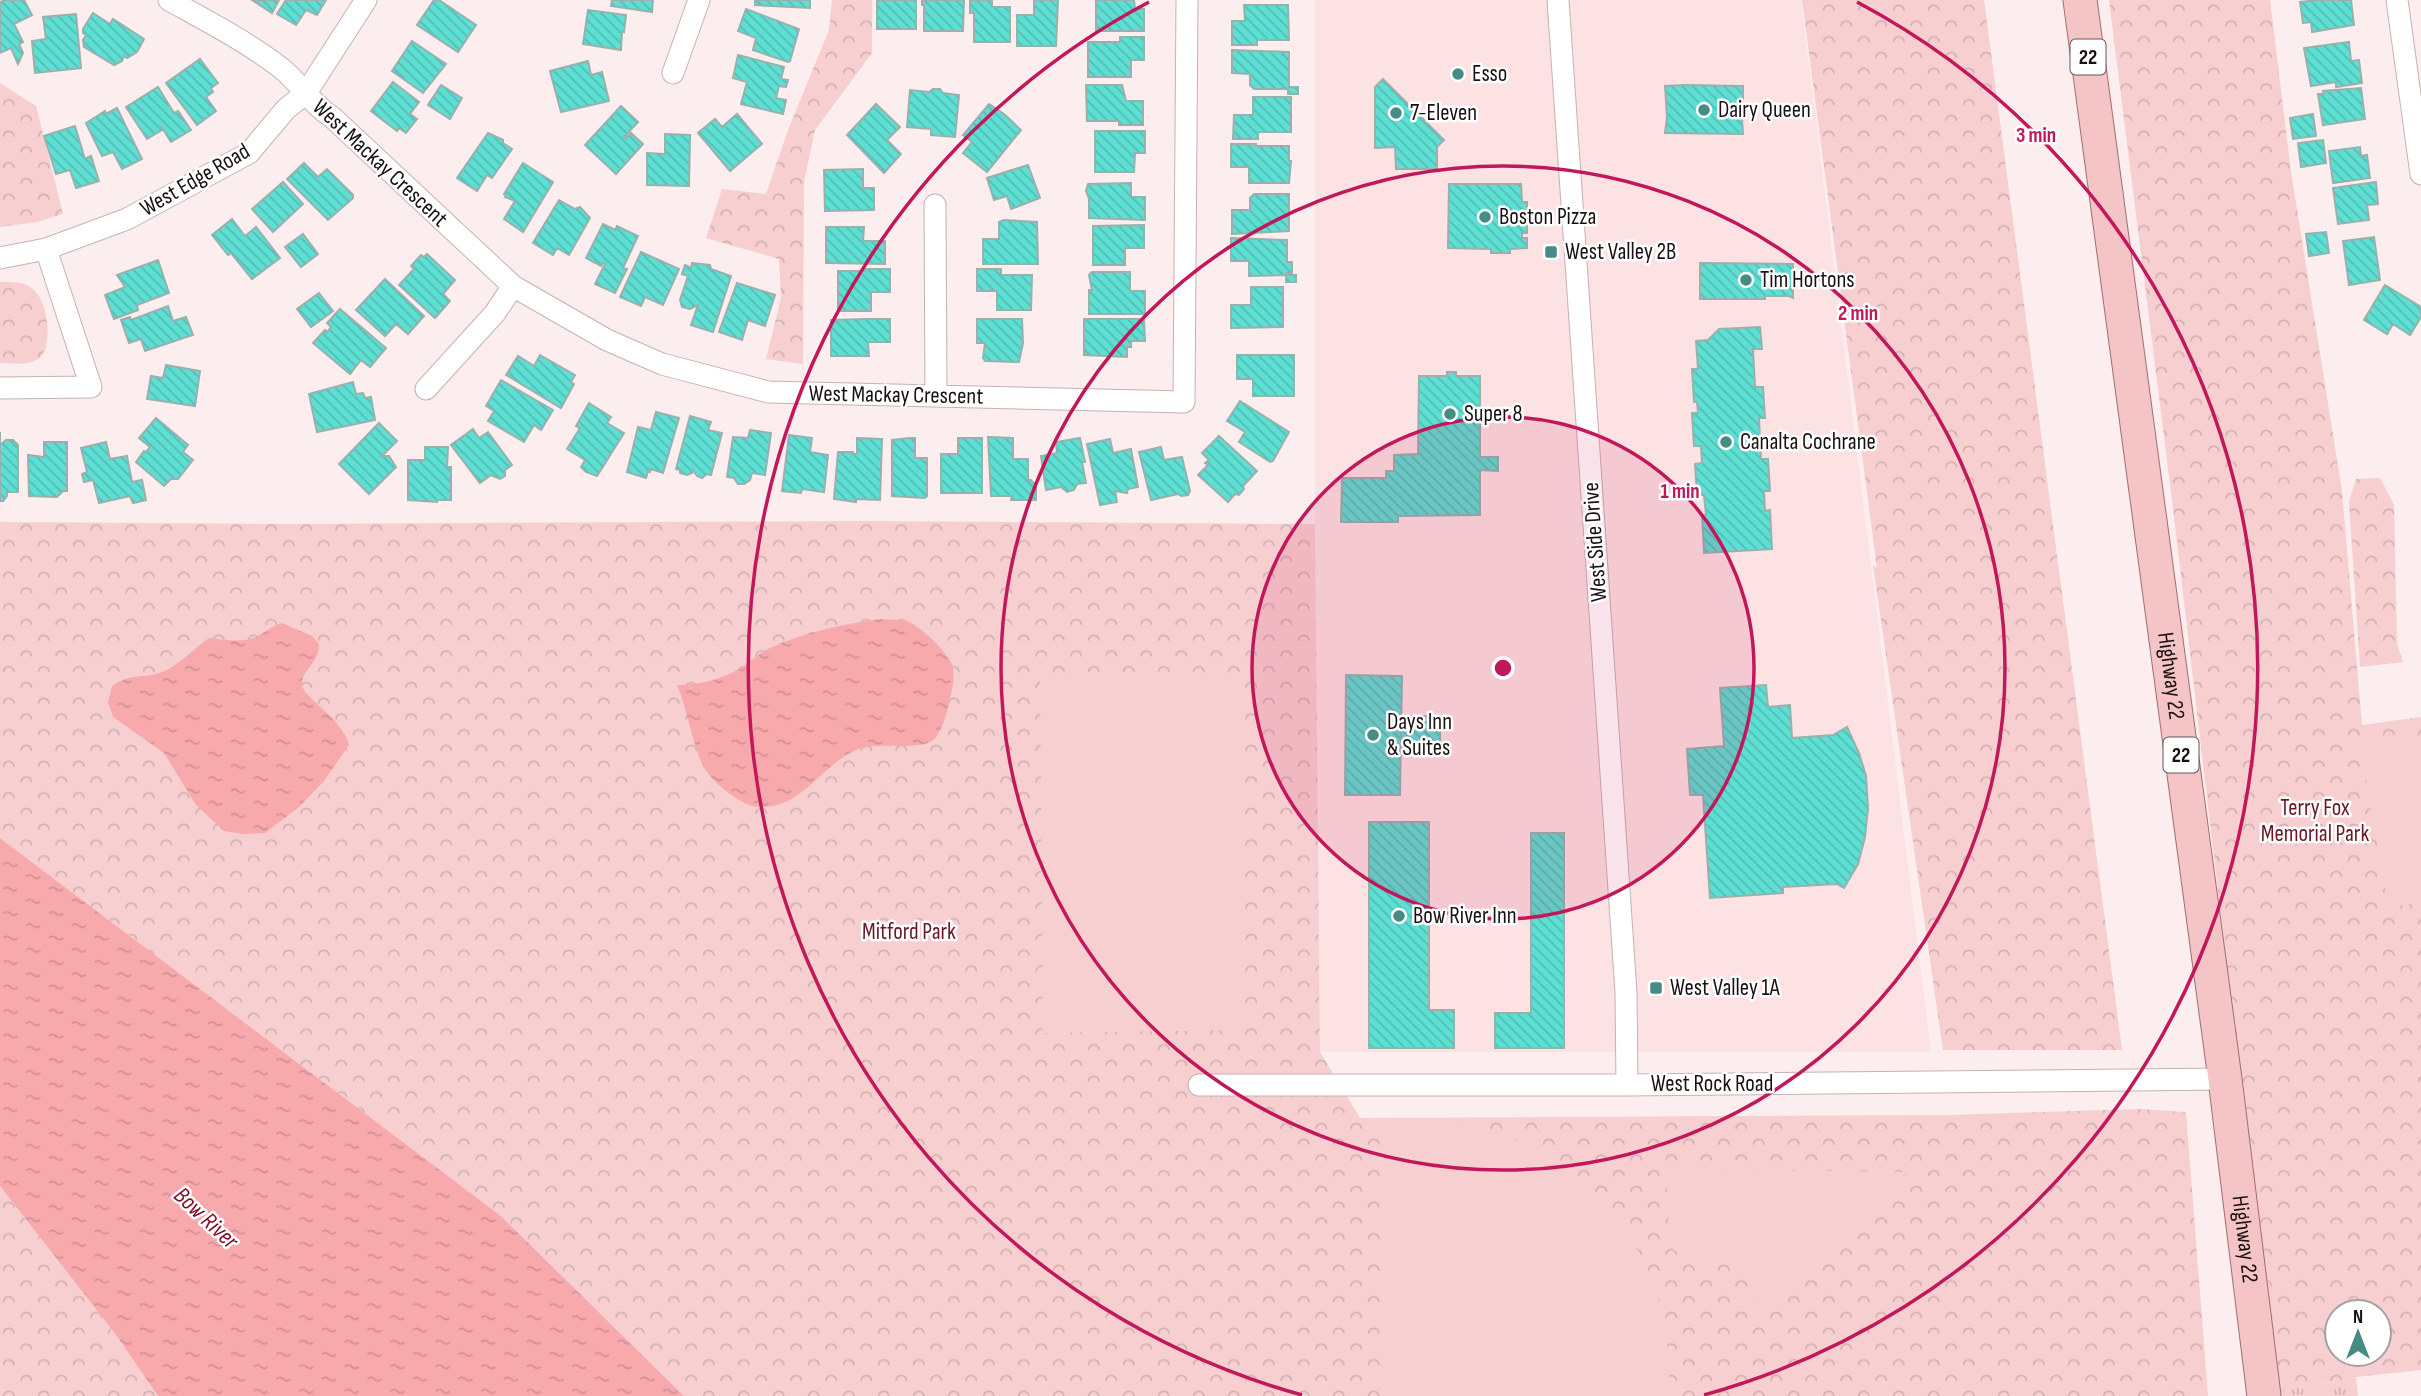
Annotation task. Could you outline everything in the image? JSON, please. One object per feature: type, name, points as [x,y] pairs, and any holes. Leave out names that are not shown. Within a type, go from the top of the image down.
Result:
[{"type":"main road","name":"Highway 22","points":[[2080,0],[2225,1079],[2264,1396]]},
{"type":"street","name":"West Mackay Crescent","points":[[169,0],[239,39],[284,71],[320,110],[332,117],[513,286],[607,340],[651,359],[727,383],[768,392],[1184,402],[1187,0]]},
{"type":"street","name":"West Edge Road","points":[[0,258],[46,249],[127,219],[249,153],[286,109],[306,93],[366,0]]},
{"type":"street","points":[[673,73],[699,0]]},
{"type":"street","name":"West Side Drive","points":[[1558,0],[1626,992],[1627,1085]]},
{"type":"street","points":[[2397,0],[2421,174]]},
{"type":"street","points":[[935,205],[936,396]]},
{"type":"street","points":[[0,388],[91,387],[46,249]]},
{"type":"street","points":[[426,389],[495,313],[513,286]]},
{"type":"street","name":"West Rock Road","points":[[1199,1085],[1627,1085],[2225,1079]]},
{"type":"shaded area","points":[[1315,0],[1801,0],[1931,1052],[1320,1052],[1315,524]]},
{"type":"green space","points":[[832,0],[872,0],[872,53],[815,130],[804,182],[803,364],[766,359],[781,298],[779,259],[706,238],[722,189],[766,194],[788,130],[829,30]]},
{"type":"green space","points":[[1802,0],[1984,0],[2122,1050],[1943,1050],[1873,565],[1877,568]]},
{"type":"green space","name":"Terry Fox Memorial Park","points":[[2109,0],[2270,0],[2291,172],[2342,491],[2362,725],[2421,717],[2421,1370],[2356,1377],[2277,1392],[2173,508]]},
{"type":"green space","points":[[0,83],[36,106],[63,214],[37,222],[0,227]]},
{"type":"green space","points":[[0,282],[15,282],[32,288],[44,307],[48,327],[46,346],[38,359],[29,363],[0,363]]},
{"type":"green space","points":[[2380,478],[2394,505],[2397,644],[2403,662],[2360,667],[2349,502],[2356,479]]},
{"type":"green space","name":"Mitford Park","points":[[867,521],[1315,524],[1320,1052],[1360,1118],[1948,1115],[2139,1109],[2186,1112],[2208,1396],[684,1396],[501,1216],[0,838],[0,522],[290,524]]},
{"type":"green space","points":[[1242,678],[1244,1030],[1043,1033],[1040,680]]},
{"type":"green space","points":[[2396,735],[2421,736],[2421,901],[2404,906],[2387,899],[2359,739]]},
{"type":"green space","points":[[1448,1119],[1508,1135],[1559,1165],[1603,1201],[1639,1252],[1660,1303],[1668,1350],[1669,1396],[1395,1396],[1382,1386],[1384,1120]]},
{"type":"green space","points":[[1674,1169],[1907,1172],[1753,1321],[1753,1261],[1681,1255],[1670,1247],[1666,1175]]},
{"type":"green space","points":[[0,1186],[116,1335],[158,1396],[0,1396]]},
{"type":"green space","points":[[2356,1377],[2358,1396],[2277,1396],[2277,1392]]},
{"type":"water","points":[[880,619],[904,620],[912,624],[939,646],[952,665],[952,691],[947,711],[941,729],[933,740],[919,745],[875,746],[856,750],[839,760],[793,798],[773,806],[752,806],[732,795],[712,778],[699,756],[677,685],[720,678],[767,650],[796,637]]},
{"type":"water","points":[[282,623],[312,636],[319,644],[316,657],[302,684],[308,696],[339,726],[349,745],[324,781],[299,807],[265,833],[224,831],[196,805],[164,753],[113,717],[108,702],[112,686],[125,679],[166,670],[209,638],[251,639]]},
{"type":"water","name":"Bow River","points":[[0,838],[501,1216],[684,1396],[158,1396],[116,1335],[0,1186]]},
{"type":"building","points":[[24,0],[32,15],[14,24],[23,42],[19,44],[23,53],[18,64],[11,48],[0,53],[0,2]]},
{"type":"building","points":[[252,0],[279,0],[272,13]]},
{"type":"building","points":[[286,0],[326,0],[317,15],[306,10],[296,25],[277,14]]},
{"type":"building","points":[[434,0],[439,0],[476,25],[458,52],[417,25]]},
{"type":"building","points":[[612,0],[653,0],[652,12],[611,6]]},
{"type":"building","points":[[755,0],[810,0],[810,8],[755,5]]},
{"type":"building","points":[[877,0],[916,0],[916,29],[877,29]]},
{"type":"building","points":[[922,0],[964,0],[963,31],[924,31]]},
{"type":"building","points":[[970,0],[992,0],[992,7],[1010,7],[1010,42],[974,42],[974,13],[970,13]]},
{"type":"building","points":[[1034,0],[1058,0],[1056,46],[1017,46],[1017,15],[1034,15]]},
{"type":"building","points":[[1096,0],[1134,0],[1135,9],[1144,9],[1144,31],[1096,31]]},
{"type":"building","points":[[2351,0],[2354,25],[2312,32],[2311,22],[2303,23],[2300,2]]},
{"type":"building","points":[[1244,5],[1288,5],[1289,40],[1257,40],[1257,45],[1232,45],[1232,21],[1245,21]]},
{"type":"building","points":[[746,9],[799,29],[790,61],[753,50],[756,38],[738,31]]},
{"type":"building","points":[[588,10],[626,15],[621,50],[583,44]]},
{"type":"building","points":[[93,13],[110,24],[113,19],[144,39],[137,52],[127,58],[124,56],[122,61],[114,65],[84,47],[83,40],[86,35],[83,29]]},
{"type":"building","points":[[76,14],[81,68],[35,73],[32,41],[46,39],[43,17]]},
{"type":"building","points":[[1120,37],[1144,37],[1144,60],[1131,60],[1131,77],[1088,77],[1088,42],[1120,42]]},
{"type":"building","points":[[412,41],[446,64],[423,93],[392,71]]},
{"type":"building","points":[[2349,42],[2351,61],[2359,60],[2362,83],[2336,87],[2336,82],[2311,86],[2304,48]]},
{"type":"building","points":[[1232,50],[1289,52],[1289,87],[1298,87],[1298,94],[1288,94],[1288,89],[1254,89],[1250,85],[1250,74],[1232,73]]},
{"type":"building","points":[[738,55],[784,67],[781,79],[788,80],[786,87],[779,86],[776,98],[786,100],[783,114],[741,104],[747,82],[733,78]]},
{"type":"building","points":[[200,59],[218,83],[206,97],[216,111],[197,125],[166,83]]},
{"type":"building","points":[[588,61],[591,75],[602,72],[609,101],[561,112],[550,71]]},
{"type":"building","name":"7-Eleven","points":[[1383,79],[1444,140],[1437,147],[1437,169],[1396,169],[1395,147],[1375,148],[1375,87]]},
{"type":"building","points":[[393,82],[419,102],[410,114],[417,119],[406,133],[399,128],[397,131],[371,111]]},
{"type":"building","points":[[441,85],[462,98],[450,119],[428,105]]},
{"type":"building","points":[[1086,85],[1122,85],[1126,101],[1143,101],[1143,125],[1119,125],[1119,121],[1087,121]]},
{"type":"building","name":"Dairy Queen","points":[[1665,86],[1743,86],[1743,134],[1665,133]]},
{"type":"building","points":[[158,87],[174,113],[178,111],[191,130],[171,142],[161,126],[162,130],[147,139],[126,107]]},
{"type":"building","points":[[2361,88],[2365,119],[2323,125],[2318,94],[2324,94],[2323,91]]},
{"type":"building","points":[[933,89],[959,95],[955,137],[931,135],[931,129],[907,127],[910,90],[929,92]]},
{"type":"building","points":[[1253,97],[1291,97],[1291,132],[1258,132],[1258,139],[1233,139],[1234,115],[1253,115]]},
{"type":"building","points":[[876,104],[900,127],[887,140],[901,154],[884,173],[847,135]]},
{"type":"building","points":[[989,104],[1021,130],[987,172],[963,153],[972,142],[963,135]]},
{"type":"building","points":[[621,106],[638,122],[624,137],[631,133],[643,144],[616,174],[585,145]]},
{"type":"building","points":[[117,108],[142,159],[122,169],[113,152],[102,156],[86,123],[105,111],[106,114]]},
{"type":"building","points":[[737,114],[762,144],[730,171],[698,133],[715,119],[722,127]]},
{"type":"building","points":[[2313,114],[2316,136],[2293,139],[2290,118]]},
{"type":"building","points":[[75,126],[85,159],[91,156],[99,181],[76,188],[70,170],[56,174],[44,136]]},
{"type":"building","points":[[1095,131],[1145,131],[1145,153],[1135,153],[1134,172],[1095,172]]},
{"type":"building","points":[[488,133],[503,140],[503,143],[512,149],[492,178],[487,175],[477,191],[457,178]]},
{"type":"building","points":[[665,134],[690,135],[689,186],[647,185],[647,153],[665,154]]},
{"type":"building","points":[[2323,140],[2326,163],[2301,167],[2298,143]]},
{"type":"building","points":[[1231,144],[1289,146],[1289,183],[1249,183],[1249,167],[1231,167]]},
{"type":"building","points":[[2360,147],[2361,156],[2367,155],[2370,178],[2333,183],[2329,151]]},
{"type":"building","points":[[304,163],[318,177],[327,169],[353,195],[353,198],[328,220],[287,179]]},
{"type":"building","points":[[523,163],[553,182],[523,232],[504,219],[515,201],[504,194]]},
{"type":"building","points":[[1028,165],[1040,198],[1011,209],[1007,196],[994,200],[987,178]]},
{"type":"building","points":[[863,169],[863,188],[874,188],[874,210],[825,211],[824,170]]},
{"type":"building","points":[[283,182],[303,204],[273,232],[252,209]]},
{"type":"building","points":[[2376,182],[2378,204],[2367,205],[2369,220],[2338,224],[2333,188]]},
{"type":"building","points":[[1131,183],[1131,197],[1145,197],[1145,220],[1089,218],[1086,191],[1088,184]]},
{"type":"building","name":"Boston Pizza","points":[[1449,184],[1521,184],[1522,202],[1527,202],[1527,216],[1522,216],[1522,220],[1527,220],[1527,233],[1522,233],[1522,238],[1527,238],[1527,248],[1510,249],[1510,253],[1491,253],[1491,249],[1448,248]]},
{"type":"building","points":[[1254,194],[1289,194],[1289,231],[1232,234],[1232,210],[1250,210],[1250,198]]},
{"type":"building","points":[[559,200],[575,209],[580,207],[590,218],[569,255],[557,248],[553,255],[533,243]]},
{"type":"building","points":[[232,219],[245,236],[256,227],[280,258],[252,279],[212,235]]},
{"type":"building","points":[[999,222],[1037,222],[1038,264],[983,264],[983,239],[999,239]]},
{"type":"building","points":[[603,224],[615,230],[617,226],[638,236],[623,268],[627,269],[615,293],[595,284],[605,264],[601,266],[586,258]]},
{"type":"building","points":[[1144,225],[1144,248],[1125,248],[1125,265],[1093,265],[1093,226]]},
{"type":"building","points":[[826,227],[864,227],[863,241],[885,241],[885,264],[826,263]]},
{"type":"building","points":[[2326,232],[2329,253],[2309,256],[2306,234]]},
{"type":"building","points":[[303,234],[318,254],[301,267],[285,247]]},
{"type":"building","points":[[2374,237],[2380,280],[2349,285],[2343,241]]},
{"type":"building","points":[[1231,238],[1287,240],[1287,262],[1292,262],[1292,273],[1287,275],[1296,275],[1296,282],[1286,282],[1286,275],[1249,276],[1249,261],[1231,261]]},
{"type":"building","points":[[641,252],[679,269],[663,305],[645,297],[641,306],[620,297]]},
{"type":"building","points":[[427,254],[455,280],[443,294],[450,301],[435,318],[399,285],[414,269],[411,266],[421,255],[424,257]]},
{"type":"building","points":[[158,260],[169,293],[137,305],[138,310],[114,319],[105,295],[125,287],[117,275]]},
{"type":"building","points":[[692,263],[710,265],[711,269],[731,276],[713,332],[691,325],[698,305],[690,309],[682,307],[680,300],[688,276],[682,274],[685,265],[691,268]]},
{"type":"building","name":"Tim Hortons","points":[[1700,263],[1793,264],[1793,298],[1765,296],[1765,299],[1700,299]]},
{"type":"building","points":[[890,269],[890,292],[869,292],[871,311],[838,311],[838,271]]},
{"type":"building","points":[[977,269],[1001,269],[1001,275],[1032,275],[1031,310],[997,310],[997,291],[977,291]]},
{"type":"building","points":[[1092,272],[1130,272],[1130,291],[1145,291],[1145,314],[1089,314],[1089,290],[1092,290],[1089,275]]},
{"type":"building","points":[[385,279],[424,316],[408,334],[396,324],[385,336],[356,310]]},
{"type":"building","points":[[737,283],[775,295],[765,326],[748,320],[742,340],[719,332]]},
{"type":"building","points":[[2385,285],[2421,307],[2421,317],[2410,335],[2393,324],[2387,334],[2364,320]]},
{"type":"building","points":[[1251,287],[1283,287],[1283,327],[1231,328],[1231,305],[1251,305]]},
{"type":"building","points":[[319,293],[333,311],[311,327],[297,309]]},
{"type":"building","points":[[168,306],[173,321],[186,317],[193,335],[145,351],[141,339],[129,343],[121,320],[130,317],[131,320]]},
{"type":"building","points":[[340,309],[386,348],[370,367],[361,360],[350,374],[313,343],[331,327],[327,323]]},
{"type":"building","points":[[890,319],[890,342],[868,342],[869,356],[831,356],[831,320]]},
{"type":"building","points":[[977,319],[1022,319],[1023,343],[1019,362],[985,361],[985,343],[977,343]]},
{"type":"building","points":[[1084,319],[1144,319],[1145,341],[1131,341],[1131,347],[1127,347],[1127,357],[1084,355]]},
{"type":"building","points":[[1760,327],[1762,349],[1753,349],[1755,387],[1763,387],[1765,418],[1759,418],[1761,459],[1768,459],[1770,491],[1764,491],[1765,511],[1770,510],[1772,549],[1704,553],[1704,495],[1697,495],[1695,464],[1702,463],[1701,446],[1694,446],[1692,413],[1698,413],[1697,402],[1694,402],[1692,369],[1698,369],[1696,341],[1708,340],[1719,329]]},
{"type":"building","points":[[540,355],[575,375],[571,382],[574,384],[561,408],[506,375],[518,356],[534,366]]},
{"type":"building","points":[[1237,355],[1294,355],[1294,396],[1253,396],[1253,379],[1237,379]]},
{"type":"building","points":[[166,365],[200,371],[195,406],[147,399],[151,376],[163,378]]},
{"type":"building","name":"Super 8","points":[[1447,372],[1456,372],[1456,376],[1480,376],[1480,457],[1498,457],[1498,471],[1480,470],[1480,515],[1398,516],[1398,522],[1341,522],[1342,478],[1386,478],[1386,471],[1394,471],[1394,455],[1418,454],[1419,376],[1447,376]]},
{"type":"building","points":[[501,380],[553,410],[541,430],[534,425],[524,442],[488,421],[494,411],[486,406]]},
{"type":"building","points":[[353,382],[356,394],[363,393],[365,398],[371,397],[375,420],[317,432],[309,394]]},
{"type":"building","points":[[1240,401],[1289,432],[1273,461],[1270,462],[1239,442],[1245,432],[1227,421]]},
{"type":"building","points":[[589,403],[611,417],[607,423],[624,433],[597,476],[586,472],[581,467],[585,460],[567,449],[580,428],[576,426]]},
{"type":"building","points":[[656,412],[679,418],[663,473],[651,469],[646,478],[627,472],[638,427],[651,430]]},
{"type":"building","points":[[690,416],[711,422],[708,430],[722,433],[711,475],[707,474],[702,478],[693,470],[687,475],[676,469]]},
{"type":"building","points":[[156,418],[188,445],[183,452],[193,460],[178,479],[171,479],[164,486],[136,462],[150,447],[139,438]]},
{"type":"building","points":[[379,423],[397,441],[382,456],[389,456],[396,467],[369,494],[339,464]]},
{"type":"building","points":[[473,429],[479,438],[488,432],[512,465],[505,470],[505,476],[500,479],[491,475],[480,483],[451,445]]},
{"type":"building","points":[[750,430],[771,433],[765,475],[752,473],[750,480],[738,484],[734,478],[727,477],[733,437],[748,438]]},
{"type":"building","points":[[789,435],[812,438],[810,452],[828,455],[824,492],[802,489],[801,493],[782,491]]},
{"type":"building","points":[[1219,436],[1257,471],[1243,486],[1244,489],[1239,495],[1235,494],[1228,502],[1198,475],[1208,465],[1205,463],[1209,460],[1202,453]]},
{"type":"building","points":[[988,437],[1013,438],[1013,459],[1028,459],[1028,480],[1036,486],[1036,500],[1011,500],[1012,496],[991,496]]},
{"type":"building","points":[[857,438],[882,439],[880,500],[856,499],[856,502],[834,499],[838,452],[857,454]]},
{"type":"building","points":[[915,438],[915,458],[927,458],[927,496],[892,496],[892,440]]},
{"type":"building","points":[[958,438],[982,438],[982,493],[941,493],[941,454],[958,454]]},
{"type":"building","points":[[1080,438],[1086,483],[1077,484],[1074,490],[1067,492],[1061,487],[1046,490],[1041,456],[1057,453],[1056,442]]},
{"type":"building","points":[[1110,439],[1113,453],[1131,449],[1138,487],[1128,489],[1127,493],[1115,491],[1117,502],[1100,505],[1087,444]]},
{"type":"building","points":[[6,440],[13,440],[18,445],[18,492],[7,492],[3,501],[0,501],[0,445]]},
{"type":"building","points":[[44,442],[67,442],[67,491],[57,497],[29,496],[28,455],[44,457]]},
{"type":"building","points":[[106,442],[110,459],[127,456],[132,482],[142,480],[146,500],[133,503],[130,496],[99,503],[93,480],[84,482],[82,474],[87,472],[81,448]]},
{"type":"building","points":[[425,447],[448,447],[447,467],[451,467],[451,500],[408,500],[408,460],[425,460]]},
{"type":"building","points":[[1161,447],[1164,460],[1182,457],[1190,491],[1188,495],[1178,494],[1151,500],[1139,452]]},
{"type":"building","name":"Days Inn & Suites","points":[[1346,675],[1402,676],[1400,795],[1345,795]]},
{"type":"building","points":[[1766,685],[1768,707],[1790,705],[1792,738],[1833,735],[1847,727],[1866,776],[1868,808],[1865,837],[1858,864],[1844,888],[1837,884],[1783,887],[1783,893],[1710,898],[1703,795],[1690,795],[1687,749],[1724,746],[1720,688]]},
{"type":"building","points":[[1401,716],[1440,716],[1440,755],[1401,755]]},
{"type":"building","name":"Bow River Inn","points":[[1369,822],[1429,822],[1429,1010],[1454,1010],[1454,1048],[1369,1048]]},
{"type":"building","name":"Bow River Inn","points":[[1531,833],[1564,833],[1564,1048],[1495,1048],[1495,1013],[1531,1013]]},
{"type":"place","name":"Esso","points":[[1458,74]]},
{"type":"place","name":"Dairy Queen","points":[[1704,110]]},
{"type":"place","name":"7-Eleven","points":[[1396,113]]},
{"type":"place","name":"Boston Pizza","points":[[1485,217]]},
{"type":"place","name":"West Valley 2B","points":[[1551,252]]},
{"type":"place","name":"Tim Hortons","points":[[1746,280]]},
{"type":"place","name":"Super 8","points":[[1450,414]]},
{"type":"place","name":"Canalta Cochrane","points":[[1726,442]]},
{"type":"place","name":"Days Inn & Suites","points":[[1373,735]]},
{"type":"place","name":"Bow River Inn","points":[[1399,916]]},
{"type":"place","name":"West Valley 1A","points":[[1656,988]]}]
